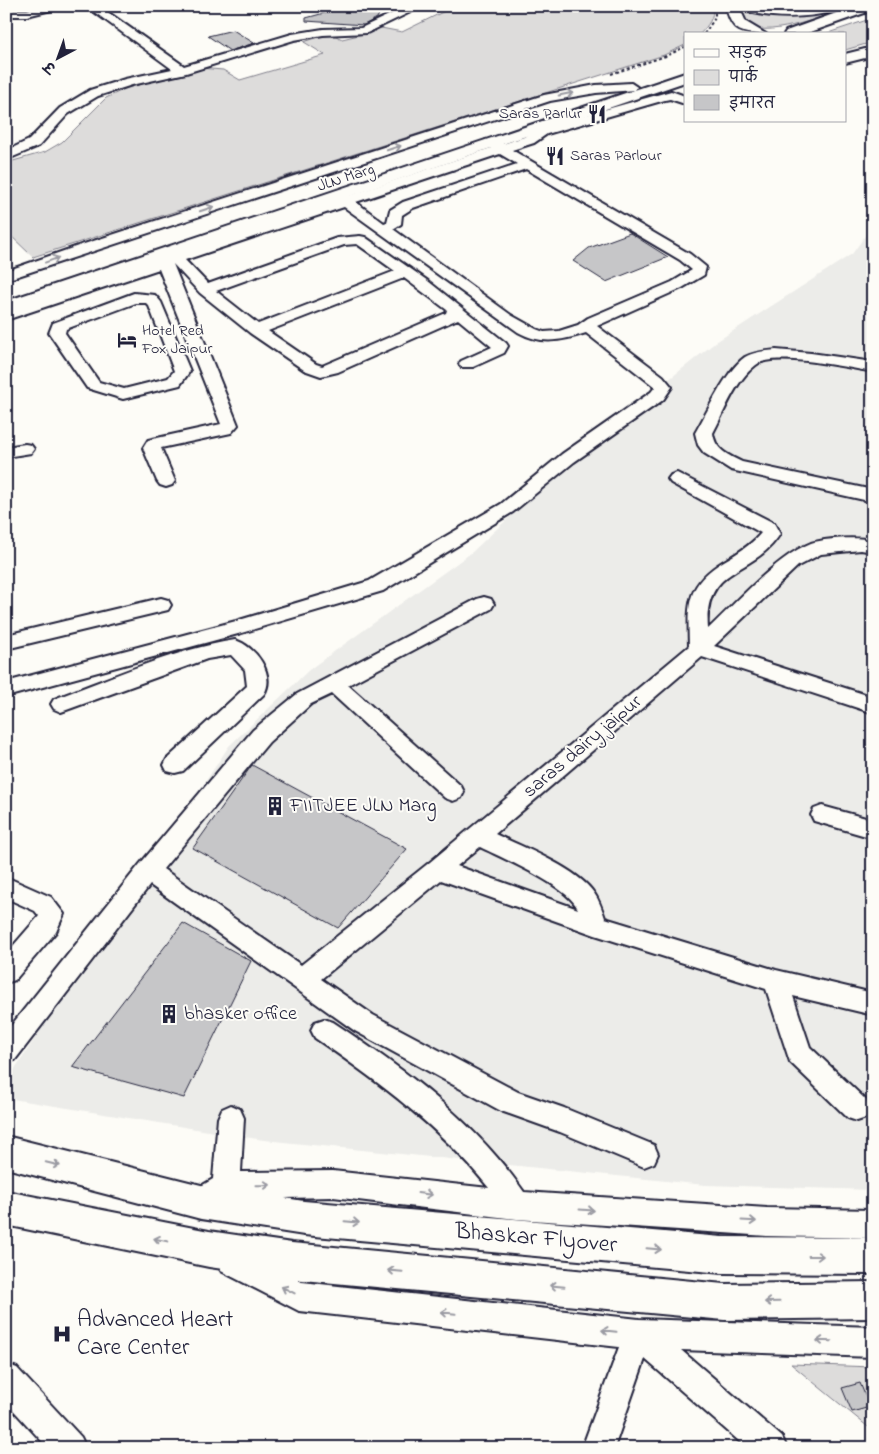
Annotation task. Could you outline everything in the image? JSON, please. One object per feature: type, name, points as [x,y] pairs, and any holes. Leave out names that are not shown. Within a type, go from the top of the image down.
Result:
[{"type":"main road","points":[[722,6],[727,22],[726,27]]},
{"type":"main road","points":[[733,6],[734,16],[742,27],[754,32]]},
{"type":"main road","points":[[744,6],[786,14],[810,13],[840,6]]},
{"type":"main road","points":[[764,6],[807,6]]},
{"type":"main road","points":[[801,32],[870,6]]},
{"type":"main road","points":[[802,32],[873,13]]},
{"type":"main road","points":[[846,59],[873,51]]},
{"type":"main road","points":[[846,68],[873,61]]},
{"type":"main road","name":"JLN Marg","points":[[6,288],[631,87],[679,74]]},
{"type":"main road","name":"JLN Marg","points":[[6,307],[169,256],[496,146],[679,74]]},
{"type":"main road","name":"Bhaskar Flyover","points":[[6,1152],[214,1194],[304,1218],[722,1255],[873,1256]]},
{"type":"main road","points":[[6,1208],[209,1249],[292,1261],[724,1302],[873,1300]]},
{"type":"street","points":[[6,13],[19,14],[55,6]]},
{"type":"street","points":[[91,6],[182,70]]},
{"type":"street","points":[[6,156],[34,143],[64,111],[94,93],[129,82],[182,70],[301,35],[323,32],[363,31],[418,6]]},
{"type":"street","points":[[6,276],[86,248],[548,98],[577,92],[631,87]]},
{"type":"street","points":[[541,128],[664,96],[671,95],[684,100]]},
{"type":"street","points":[[341,198],[506,318],[545,338],[557,337],[588,327],[593,321],[677,284],[699,272],[699,266],[496,146]]},
{"type":"street","points":[[384,228],[394,224],[395,213],[408,205],[529,164]]},
{"type":"street","points":[[205,290],[342,241],[360,240],[455,309],[500,346],[498,350],[467,364]]},
{"type":"street","points":[[6,315],[113,279],[169,256]]},
{"type":"street","points":[[169,256],[205,290],[256,330],[310,367],[321,371],[332,369],[452,316],[455,309]]},
{"type":"street","points":[[166,481],[152,448],[154,444],[224,429],[230,425],[167,270],[169,256]]},
{"type":"street","points":[[256,330],[406,272]]},
{"type":"street","points":[[113,279],[134,298]]},
{"type":"street","points":[[69,294],[89,314]]},
{"type":"street","points":[[134,298],[150,298],[156,305],[182,371],[174,382],[123,394],[93,385],[57,333],[59,326],[89,314],[134,298]]},
{"type":"street","points":[[6,690],[376,586],[507,508],[568,458],[657,396],[664,387],[658,379],[588,327]]},
{"type":"street","points":[[873,368],[787,355],[768,354],[753,359],[742,368],[704,433],[704,442],[720,458],[737,466],[873,496]]},
{"type":"street","points":[[6,452],[25,449]]},
{"type":"street","points":[[677,479],[767,527],[771,534],[764,544],[714,576],[706,587],[698,605],[699,649],[873,705]]},
{"type":"street","name":"saras dairy jaipur","points":[[301,980],[438,869],[699,649],[791,562],[817,548],[861,544],[873,546]]},
{"type":"street","points":[[6,1052],[148,871],[261,736],[304,699],[484,604]]},
{"type":"street","points":[[6,642],[161,605]]},
{"type":"street","points":[[60,704],[184,659],[235,647],[250,658],[258,676],[257,689],[174,765]]},
{"type":"street","points":[[124,658],[131,678]]},
{"type":"street","points":[[333,683],[453,792]]},
{"type":"street","points":[[822,815],[873,829]]},
{"type":"street","points":[[477,835],[551,872],[570,886],[586,899],[595,925]]},
{"type":"street","points":[[438,869],[595,925],[776,981],[873,1004]]},
{"type":"street","points":[[148,871],[364,1023],[510,1102],[564,1121],[644,1154]]},
{"type":"street","points":[[6,888],[42,904],[52,914],[47,925],[6,972]]},
{"type":"street","points":[[776,981],[799,1054],[857,1109]]},
{"type":"street","points":[[324,1030],[370,1061],[427,1105],[480,1155],[517,1205]]},
{"type":"street","points":[[232,1118],[214,1194],[333,1184],[517,1205],[767,1222],[873,1224]]},
{"type":"street","points":[[209,1249],[299,1296],[639,1334],[873,1342]]},
{"type":"street","points":[[598,1448],[639,1334]]},
{"type":"street","points":[[639,1334],[771,1448]]},
{"type":"street","points":[[6,1379],[70,1448]]},
{"type":"path","points":[[706,32],[716,18],[715,6]]},
{"type":"shaded area","points":[[873,225],[873,1190],[705,1185],[264,1140],[6,1098],[6,1082],[229,746],[310,669],[471,553],[590,442],[716,342],[852,254]]},
{"type":"green space","points":[[455,6],[713,6],[713,15],[702,32],[684,32],[684,45],[664,55],[33,257],[6,231],[6,163],[45,152],[62,142],[106,98],[129,87],[200,68],[223,70],[240,80],[325,55],[304,42],[330,33],[342,39],[363,34],[376,27],[402,32]]},
{"type":"green space","points":[[853,6],[815,19],[771,29],[759,29],[749,26],[741,9],[815,13]]},
{"type":"green space","points":[[873,18],[873,42],[846,50],[846,32],[831,32]]},
{"type":"green space","points":[[791,1364],[873,1367],[873,1431]]},
{"type":"building","points":[[350,6],[363,6],[362,9],[381,11],[377,18],[364,25],[306,21],[306,18]]},
{"type":"building","points":[[233,30],[254,43],[230,51],[208,36]]},
{"type":"building","points":[[630,233],[668,257],[606,282],[573,261],[589,248]]},
{"type":"building","name":"FIITJEE JLN Marg","points":[[252,765],[407,849],[338,928],[193,848]]},
{"type":"building","name":"bhasker office","points":[[183,923],[251,961],[184,1098],[72,1067]]},
{"type":"building","points":[[860,1383],[870,1407],[852,1412],[842,1388]]},
{"type":"place","name":"Saras Parlur","points":[[597,114]]},
{"type":"place","name":"Saras Parlour","points":[[555,156]]},
{"type":"place","name":"Hotel Red Fox Jaipur","points":[[127,340]]},
{"type":"place","name":"FIITJEE JLN Marg","points":[[275,806]]},
{"type":"place","name":"bhasker office","points":[[169,1014]]},
{"type":"place","name":"Advanced Heart Care Center","points":[[62,1334]]}]
